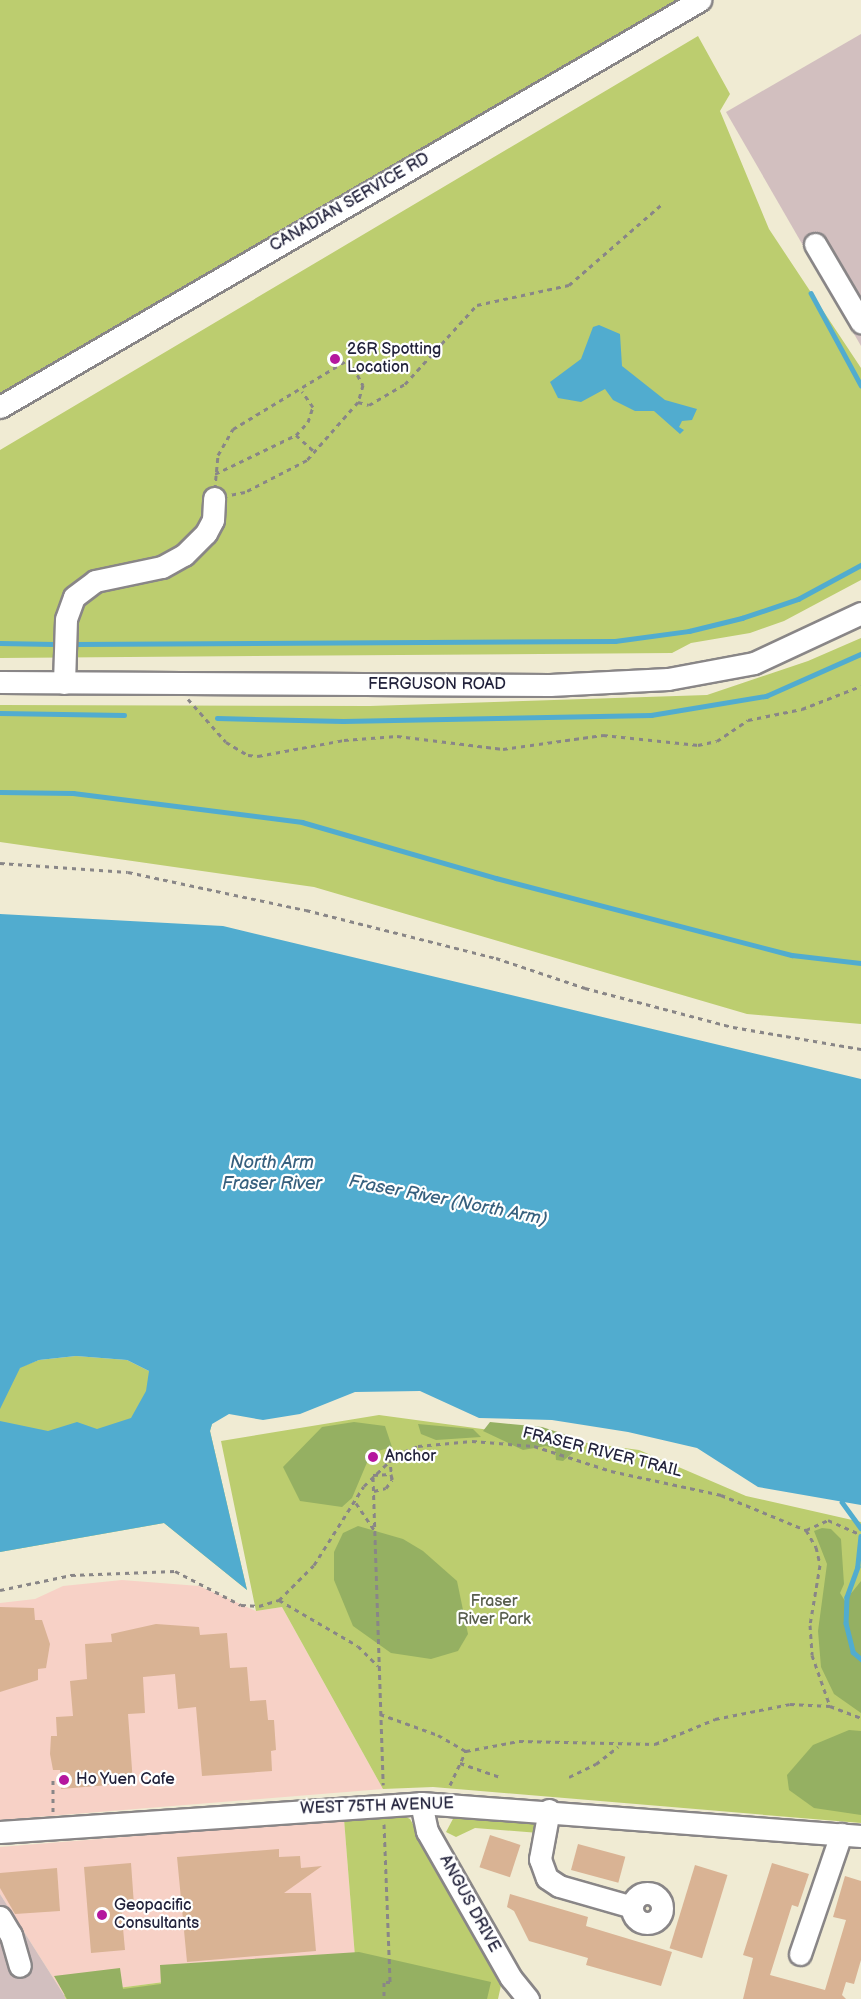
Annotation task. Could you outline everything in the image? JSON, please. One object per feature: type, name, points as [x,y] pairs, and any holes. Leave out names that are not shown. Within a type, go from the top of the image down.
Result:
[{"type":"street","name":"CANADIAN SERVICE RD","points":[[0,407],[700,0]]},
{"type":"street","points":[[815,244],[861,322]]},
{"type":"street","points":[[64,683],[66,619],[74,597],[95,581],[162,567],[184,555],[206,534],[213,520],[214,498]]},
{"type":"street","name":"FERGUSON ROAD","points":[[0,682],[550,685],[668,679],[754,663],[861,613]]},
{"type":"street","name":"WEST 75TH AVENUE","points":[[0,1832],[421,1803],[549,1810],[851,1835]]},
{"type":"street","name":"ANGUS DRIVE","points":[[421,1803],[428,1831],[511,1978],[528,1999]]},
{"type":"street","points":[[549,1810],[540,1859],[547,1878],[559,1886],[632,1907]]},
{"type":"street","points":[[800,1954],[851,1835]]},
{"type":"street","points":[[0,1917],[11,1935],[20,1966]]},
{"type":"path","points":[[358,402],[369,405],[405,384],[477,305],[569,285],[661,205]]},
{"type":"path","points":[[349,359],[363,385],[358,402],[314,451],[297,466],[245,492],[214,498],[215,474],[220,450],[233,429],[247,418],[302,391],[349,359]]},
{"type":"path","points":[[215,474],[296,435],[308,422],[313,407],[302,391]]},
{"type":"path","points":[[296,435],[314,451]]},
{"type":"path","points":[[197,709],[226,742],[248,755],[258,756],[344,740],[397,736],[503,749],[603,735],[698,745],[717,741],[748,720],[802,709],[861,686]]},
{"type":"path","points":[[0,862],[128,872],[306,910],[496,957],[585,988],[733,1027],[861,1049]]},
{"type":"path","name":"FRASER RIVER TRAIL","points":[[279,1600],[314,1565],[373,1475],[390,1459],[418,1446],[472,1441],[534,1446],[611,1471],[721,1495],[806,1530]]},
{"type":"path","points":[[390,1459],[392,1480]]},
{"type":"path","points":[[383,1785],[373,1475],[391,1474],[392,1480]]},
{"type":"path","points":[[374,1491],[382,1490],[392,1480]]},
{"type":"path","points":[[356,1503],[375,1531]]},
{"type":"path","points":[[830,1706],[812,1655],[810,1625],[820,1565],[816,1547],[806,1530],[828,1520],[861,1535]]},
{"type":"path","points":[[0,1590],[71,1575],[175,1571],[241,1605],[279,1600],[358,1646],[379,1667]]},
{"type":"path","points":[[380,1714],[438,1735],[466,1751],[519,1741],[619,1746],[656,1744],[715,1719],[752,1709],[790,1704],[830,1706],[861,1718]]},
{"type":"path","points":[[569,1777],[596,1764],[619,1746]]},
{"type":"path","points":[[450,1785],[466,1751]]},
{"type":"path","points":[[460,1763],[500,1777]]},
{"type":"path","points":[[52,1812],[53,1777]]},
{"type":"path","points":[[384,1820],[390,1982],[384,1982],[384,1999]]},
{"type":"shaded area","points":[[861,34],[861,346],[726,112]]},
{"type":"shaded area","points":[[122,1580],[199,1586],[256,1611],[282,1607],[383,1789],[0,1820],[0,1603],[35,1599],[63,1586]]},
{"type":"shaded area","points":[[344,1819],[355,1957],[64,1995],[0,1894],[0,1847]]},
{"type":"shaded area","points":[[0,1894],[64,1995],[66,1999],[0,1999]]},
{"type":"green space","points":[[0,0],[680,0],[0,395]]},
{"type":"green space","points":[[698,36],[730,94],[720,111],[769,229],[861,368],[861,580],[784,621],[750,633],[691,643],[672,653],[0,658],[0,450]]},
{"type":"green space","points":[[861,638],[861,1024],[747,1014],[314,887],[0,842],[0,705],[370,706],[707,695],[808,661]]},
{"type":"green space","points":[[76,1356],[127,1360],[149,1371],[212,1424],[210,1431],[247,1590],[164,1523],[0,1552],[0,1382],[20,1367],[39,1360]]},
{"type":"green space","name":"Fraser River Park","points":[[379,1415],[639,1450],[746,1496],[861,1522],[861,1823],[433,1787],[383,1789],[282,1607],[256,1611],[221,1441]]},
{"type":"green space","points":[[354,1422],[385,1426],[392,1447],[371,1453],[352,1498],[342,1507],[300,1501],[283,1467],[322,1427]]},
{"type":"green space","points":[[490,1422],[542,1427],[573,1437],[576,1450],[563,1461],[556,1460],[555,1449],[546,1446],[523,1450],[483,1431]]},
{"type":"green space","points":[[418,1424],[473,1429],[481,1437],[436,1440],[421,1434]]},
{"type":"green space","points":[[358,1526],[403,1539],[423,1551],[457,1581],[468,1634],[458,1651],[431,1659],[391,1653],[353,1626],[334,1580],[334,1552],[343,1533]]},
{"type":"green space","points":[[822,1528],[831,1529],[841,1539],[844,1584],[840,1593],[845,1601],[861,1581],[861,1713],[834,1694],[821,1667],[818,1631],[827,1564],[814,1531]]},
{"type":"green space","points":[[849,1730],[861,1731],[861,1815],[814,1808],[789,1790],[787,1775],[813,1745]]},
{"type":"green space","points":[[402,1815],[410,1819],[502,1981],[498,1999],[66,1999],[64,1995],[355,1957],[344,1819]]},
{"type":"green space","points":[[455,1815],[535,1822],[539,1833],[475,1828],[456,1837],[446,1832]]},
{"type":"green space","points":[[359,1952],[491,1982],[487,1999],[67,1999],[54,1976],[120,1968],[123,1989],[161,1984],[160,1965]]},
{"type":"water","points":[[599,325],[620,334],[622,366],[665,400],[697,409],[692,420],[682,421],[679,427],[684,430],[680,434],[654,411],[635,411],[613,400],[605,389],[581,402],[558,398],[550,382],[581,359],[593,327]]},
{"type":"water","name":"North Arm Fraser River","points":[[0,914],[223,926],[861,1079],[861,1505],[758,1487],[697,1448],[628,1432],[552,1420],[479,1418],[420,1391],[355,1392],[300,1414],[263,1420],[229,1414],[212,1424],[210,1431],[247,1590],[164,1523],[0,1552],[0,1421],[48,1431],[77,1422],[97,1429],[131,1418],[146,1391],[149,1371],[127,1360],[76,1356],[39,1360],[20,1368],[0,1409]]},
{"type":"building","points":[[0,1607],[34,1608],[35,1620],[42,1620],[50,1644],[46,1668],[38,1669],[38,1680],[0,1692]]},
{"type":"building","points":[[156,1624],[199,1627],[200,1635],[227,1633],[230,1668],[247,1667],[250,1701],[266,1700],[268,1720],[274,1720],[276,1750],[271,1751],[272,1771],[202,1776],[196,1707],[178,1709],[175,1674],[143,1677],[145,1713],[128,1714],[133,1783],[61,1789],[60,1770],[53,1770],[50,1754],[51,1736],[57,1736],[56,1717],[73,1716],[70,1681],[87,1679],[85,1644],[112,1642],[111,1634]]},
{"type":"building","points":[[490,1835],[520,1845],[510,1877],[479,1867]]},
{"type":"building","points":[[578,1844],[625,1857],[618,1883],[571,1870]]},
{"type":"building","points":[[279,1849],[279,1857],[300,1856],[301,1868],[322,1866],[284,1893],[311,1893],[316,1951],[187,1962],[177,1857]]},
{"type":"building","name":"Geopacific Consultants","points":[[131,1863],[134,1905],[121,1906],[125,1950],[91,1953],[84,1867]]},
{"type":"building","points":[[772,1863],[809,1874],[798,1907],[792,1905],[770,1975],[825,1990],[846,1920],[833,1917],[845,1876],[861,1881],[861,1960],[854,1984],[846,1982],[842,1995],[846,1999],[743,1999],[753,1958],[743,1955]]},
{"type":"building","points":[[695,1865],[728,1875],[702,1958],[670,1948]]},
{"type":"building","points":[[57,1868],[60,1911],[15,1914],[0,1888],[0,1873]]},
{"type":"building","points":[[510,1894],[588,1917],[586,1926],[672,1952],[661,1986],[586,1965],[588,1958],[529,1941],[514,1911],[507,1907]]},
{"type":"waterway","points":[[811,293],[861,385]]},
{"type":"waterway","points":[[74,644],[615,641],[689,631],[742,618],[798,599],[861,565]]},
{"type":"waterway","points":[[0,643],[54,644]]},
{"type":"waterway","points":[[217,718],[343,721],[651,715],[766,696],[861,654]]},
{"type":"waterway","points":[[0,713],[124,715]]},
{"type":"waterway","points":[[0,792],[73,793],[302,822],[496,878],[792,955],[861,963]]},
{"type":"waterway","points":[[842,1502],[861,1528]]},
{"type":"waterway","points":[[861,1536],[858,1567],[847,1597],[846,1623],[853,1652],[861,1659]]},
{"type":"place","name":"26R Spotting Location","points":[[335,359]]},
{"type":"place","name":"Anchor","points":[[373,1457]]},
{"type":"place","name":"Ho Yuen Cafe","points":[[64,1780]]},
{"type":"place","name":"Geopacific Consultants","points":[[102,1915]]},
{"type":"water label","name":"Fraser River (North Arm)","points":[[448,1201]]}]
